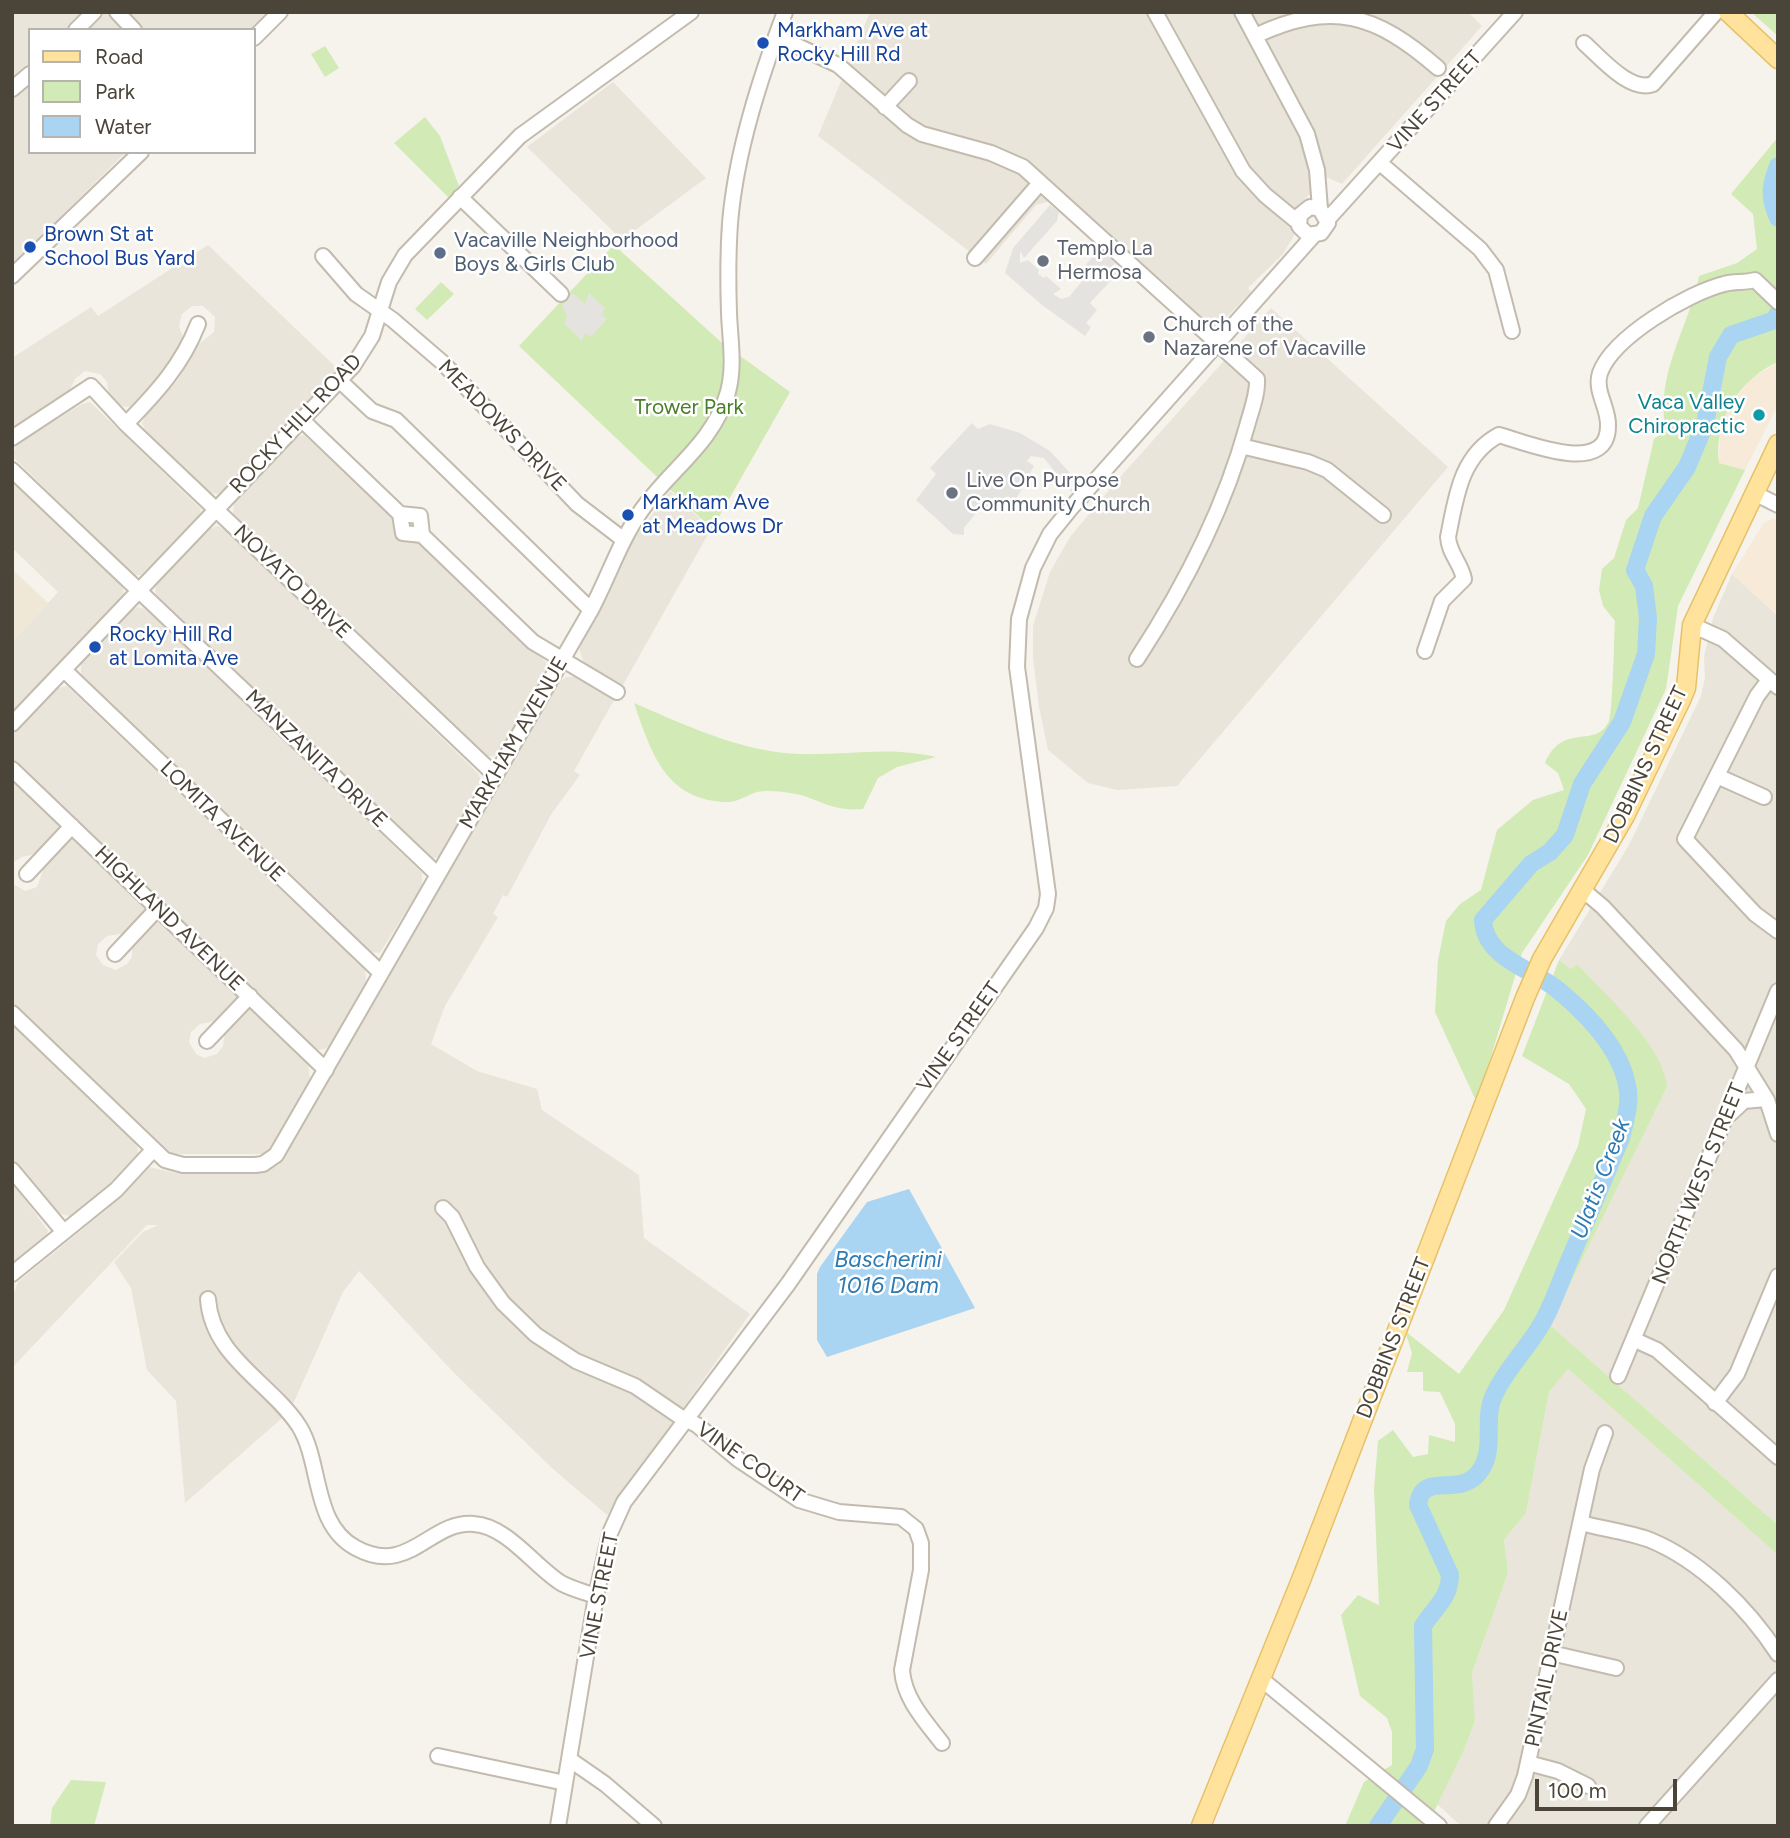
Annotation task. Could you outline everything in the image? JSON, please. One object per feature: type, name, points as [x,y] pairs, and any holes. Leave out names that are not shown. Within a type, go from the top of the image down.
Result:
[{"type":"main road","points":[[1728,12],[1778,59]]},
{"type":"main road","name":"DOBBINS STREET","points":[[1201,1826],[1525,998],[1542,959],[1584,891],[1625,816],[1681,700],[1685,688],[1692,625],[1778,444]]},
{"type":"street","points":[[78,28],[94,12]]},
{"type":"street","points":[[117,12],[132,28]]},
{"type":"street","points":[[256,36],[280,12]]},
{"type":"street","name":"ROCKY HILL ROAD","points":[[12,724],[340,380],[368,345],[389,282],[405,255],[460,197],[520,136],[691,12]]},
{"type":"street","name":"MARKHAM AVENUE","points":[[12,1013],[165,1160],[183,1165],[263,1164],[276,1155],[591,610],[624,540],[653,495],[704,442],[715,425],[727,394],[733,359],[730,284],[734,192],[751,118],[785,12]]},
{"type":"street","points":[[1155,12],[1243,171],[1277,204],[1312,218]]},
{"type":"street","points":[[1242,12],[1307,134],[1319,189],[1312,218]]},
{"type":"street","name":"VINE STREET","points":[[558,1826],[596,1596],[610,1533],[624,1502],[788,1284],[1036,928],[1046,908],[1048,894],[1017,667],[1017,636],[1026,588],[1037,559],[1058,523],[1293,258],[1312,218],[1349,194],[1380,163],[1516,12]]},
{"type":"street","points":[[1584,43],[1635,84],[1646,87],[1653,84],[1716,12]]},
{"type":"street","points":[[1255,36],[1282,23],[1308,18],[1353,16],[1377,23],[1411,44],[1438,68]]},
{"type":"street","points":[[776,36],[838,65],[885,107],[922,134],[1010,159],[1041,183],[1257,379],[1241,446],[1223,499],[1197,558],[1171,607],[1137,659]]},
{"type":"street","points":[[12,89],[28,76]]},
{"type":"street","points":[[885,107],[909,81]]},
{"type":"street","points":[[12,276],[139,154]]},
{"type":"street","points":[[1380,163],[1480,249],[1496,270],[1512,331]]},
{"type":"street","points":[[1312,218],[1317,170]]},
{"type":"street","points":[[975,258],[1041,183]]},
{"type":"street","points":[[1319,189],[1334,197],[1349,194]]},
{"type":"street","points":[[460,197],[561,295]]},
{"type":"street","name":"MEADOWS DRIVE","points":[[323,256],[356,294],[380,310],[443,363],[577,504],[624,540]]},
{"type":"street","points":[[1425,650],[1442,601],[1464,579],[1461,568],[1448,549],[1448,537],[1455,501],[1467,465],[1474,454],[1499,435],[1571,454],[1587,454],[1601,448],[1608,425],[1600,392],[1601,370],[1633,333],[1664,311],[1726,283],[1755,280],[1778,302]]},
{"type":"street","points":[[126,424],[179,365],[198,324]]},
{"type":"street","points":[[340,380],[372,411],[396,421],[591,610]]},
{"type":"street","name":"NOVATO DRIVE","points":[[12,438],[91,387],[126,424],[495,775]]},
{"type":"street","points":[[302,420],[400,514],[420,516],[422,535],[533,642],[617,692]]},
{"type":"street","points":[[1241,446],[1308,462],[1327,470],[1382,515]]},
{"type":"street","name":"MANZANITA DRIVE","points":[[12,470],[438,875]]},
{"type":"street","points":[[1754,493],[1778,505]]},
{"type":"street","points":[[1692,625],[1723,639],[1774,684],[1757,696],[1685,839],[1755,914],[1778,931]]},
{"type":"street","name":"LOMITA AVENUE","points":[[64,670],[381,973]]},
{"type":"street","name":"HIGHLAND AVENUE","points":[[12,769],[326,1070]]},
{"type":"street","points":[[1717,776],[1765,797]]},
{"type":"street","points":[[27,874],[72,826]]},
{"type":"street","points":[[1584,891],[1603,907],[1748,1066],[1766,1099],[1778,1134]]},
{"type":"street","points":[[115,954],[158,908]]},
{"type":"street","name":"NORTH WEST STREET","points":[[1618,1377],[1778,991]]},
{"type":"street","points":[[207,1041],[250,996]]},
{"type":"street","points":[[1723,1124],[1739,1104],[1766,1099]]},
{"type":"street","points":[[12,1274],[116,1190],[153,1150]]},
{"type":"street","points":[[12,1170],[63,1231]]},
{"type":"street","name":"VINE COURT","points":[[443,1208],[452,1217],[477,1267],[519,1321],[576,1361],[625,1381],[687,1420],[799,1500],[839,1512],[901,1517],[916,1529],[921,1543],[921,1570],[902,1670],[903,1681],[909,1697],[942,1743]]},
{"type":"street","points":[[1715,1403],[1737,1374],[1778,1276]]},
{"type":"street","points":[[208,1299],[212,1322],[223,1342],[299,1427],[327,1516],[343,1540],[365,1552],[393,1556],[413,1550],[453,1527],[477,1524],[491,1529],[561,1583],[596,1596]]},
{"type":"street","points":[[1635,1340],[1657,1350],[1778,1457]]},
{"type":"street","name":"PINTAIL DRIVE","points":[[1496,1826],[1518,1795],[1528,1763],[1592,1469],[1605,1433]]},
{"type":"street","points":[[1581,1524],[1648,1539],[1684,1557],[1759,1625],[1778,1656],[1775,1665],[1778,1678],[1647,1826]]},
{"type":"street","points":[[1552,1653],[1616,1668]]},
{"type":"street","points":[[1260,1678],[1439,1826]]},
{"type":"street","points":[[438,1756],[565,1783]]},
{"type":"street","points":[[569,1759],[605,1784],[654,1826]]},
{"type":"street","points":[[1528,1763],[1558,1771],[1588,1786]]},
{"type":"shaded area","points":[[12,12],[271,12],[256,28],[28,28],[28,154],[124,154],[12,265]]},
{"type":"shaded area","points":[[870,12],[1468,12],[1482,26],[1342,184],[1326,177],[1304,200],[1287,224],[1295,234],[1283,254],[1248,288],[1251,292],[1203,342],[1051,201],[1036,205],[986,264],[818,136]]},
{"type":"shaded area","points":[[613,82],[706,178],[622,240],[527,147]]},
{"type":"shaded area","points":[[1050,205],[1059,212],[1057,221],[1024,258],[1020,251],[1020,263],[1028,260],[1039,270],[1038,274],[1044,278],[1046,276],[1061,289],[1053,294],[1061,299],[1069,297],[1082,281],[1076,275],[1100,249],[1115,263],[1111,269],[1117,274],[1090,303],[1097,310],[1086,323],[1091,327],[1085,336],[1042,305],[1005,273],[1013,248]]},
{"type":"shaded area","points":[[208,245],[339,370],[224,491],[218,494],[208,492],[146,432],[142,423],[146,414],[177,381],[199,344],[214,332],[215,317],[203,306],[192,306],[182,314],[179,326],[183,338],[180,348],[163,374],[130,407],[119,406],[109,396],[107,382],[100,374],[85,371],[75,379],[68,394],[12,429],[12,358],[91,307],[98,316]]},
{"type":"shaded area","points":[[573,293],[585,304],[589,293],[605,308],[602,315],[607,319],[591,337],[585,333],[582,341],[564,324],[567,316],[562,306]]},
{"type":"shaded area","points":[[1271,308],[1448,467],[1177,786],[1117,790],[1088,783],[1048,750],[1039,707],[1033,658],[1033,626],[1050,572],[1070,537],[1114,484]]},
{"type":"shaded area","points":[[1778,362],[1778,405],[1745,470],[1719,463],[1720,429],[1729,408],[1749,380]]},
{"type":"shaded area","points":[[90,402],[201,509],[199,517],[141,575],[135,575],[124,566],[12,456],[17,444],[82,404]]},
{"type":"shaded area","points":[[972,423],[978,429],[990,424],[1020,433],[1050,451],[1079,483],[1071,492],[1044,458],[1031,456],[1027,461],[1034,466],[1015,501],[1008,496],[976,513],[964,528],[964,535],[953,534],[916,500],[936,474],[930,468]]},
{"type":"shaded area","points":[[304,435],[546,662],[547,670],[497,755],[486,757],[480,752],[233,514],[234,503],[295,438]]},
{"type":"shaded area","points":[[12,480],[121,584],[124,592],[120,601],[12,713],[12,642],[58,592],[12,548]]},
{"type":"shaded area","points":[[670,491],[711,529],[623,685],[584,663],[579,648],[634,538]]},
{"type":"shaded area","points":[[1773,518],[1778,521],[1778,609],[1775,613],[1732,574],[1764,523]]},
{"type":"shaded area","points":[[218,526],[228,532],[479,774],[481,784],[439,857],[433,858],[423,853],[158,598],[155,591],[157,583],[209,529]]},
{"type":"shaded area","points":[[12,569],[48,603],[12,642]]},
{"type":"shaded area","points":[[1732,574],[1778,616],[1778,1525],[1550,1325],[1667,1087],[1577,964],[1571,969],[1559,960],[1629,845],[1701,696],[1705,678],[1704,656],[1713,618]]},
{"type":"shaded area","points":[[138,607],[148,610],[422,873],[422,886],[380,953],[369,952],[81,677],[81,663],[131,610]]},
{"type":"shaded area","points":[[566,677],[575,677],[614,700],[574,771],[580,775],[552,813],[507,897],[503,895],[493,914],[498,917],[445,1006],[431,1044],[477,1071],[537,1089],[542,1110],[639,1175],[644,1238],[750,1314],[607,1515],[553,1469],[455,1374],[359,1271],[343,1292],[294,1402],[280,1420],[185,1503],[176,1401],[147,1370],[131,1288],[114,1262],[143,1232],[158,1225],[147,1225],[12,1368],[12,1298],[18,1282],[106,1210],[149,1167],[175,1173],[249,1174],[267,1172],[280,1164],[560,681]]},
{"type":"shaded area","points":[[67,686],[365,970],[366,982],[328,1048],[319,1050],[312,1047],[12,759],[12,736],[58,688]]},
{"type":"shaded area","points":[[12,779],[62,827],[35,854],[12,863]]},
{"type":"shaded area","points":[[72,836],[147,909],[124,933],[107,936],[98,944],[96,955],[103,965],[116,970],[127,964],[132,957],[132,945],[156,918],[239,997],[215,1021],[200,1024],[191,1032],[189,1042],[196,1054],[204,1058],[217,1054],[223,1046],[225,1030],[249,1006],[308,1063],[310,1079],[271,1147],[263,1154],[172,1154],[12,1003],[12,883],[25,891],[37,887],[45,865]]},
{"type":"shaded area","points":[[12,1025],[137,1145],[138,1154],[109,1192],[74,1217],[57,1213],[12,1160]]},
{"type":"shaded area","points":[[12,1182],[48,1231],[45,1239],[12,1265]]},
{"type":"shaded area","points":[[1568,1369],[1778,1555],[1778,1826],[1461,1826],[1437,1804],[1475,1721],[1472,1673],[1508,1573],[1504,1540],[1526,1513],[1549,1392]]},
{"type":"green space","points":[[1751,12],[1778,12],[1778,36]]},
{"type":"green space","points":[[325,46],[339,68],[325,77],[311,54]]},
{"type":"green space","points":[[425,117],[440,136],[459,186],[449,198],[394,143]]},
{"type":"green space","points":[[1778,137],[1778,362],[1764,369],[1741,390],[1725,417],[1718,447],[1719,463],[1745,470],[1678,606],[1666,689],[1588,855],[1522,953],[1477,1103],[1435,1012],[1438,960],[1446,921],[1460,904],[1481,890],[1497,830],[1533,800],[1564,790],[1558,773],[1545,763],[1552,750],[1570,739],[1596,734],[1609,721],[1615,621],[1603,606],[1599,590],[1602,569],[1614,558],[1626,520],[1638,508],[1654,439],[1666,430],[1665,390],[1669,371],[1699,276],[1737,263],[1757,249],[1753,214],[1731,194]]},
{"type":"green space","name":"Trower Park","points":[[614,245],[721,342],[790,392],[712,529],[519,346]]},
{"type":"green space","points":[[441,282],[454,294],[427,320],[415,309]]},
{"type":"green space","points":[[634,703],[718,737],[770,751],[791,754],[894,752],[936,757],[897,767],[878,778],[863,809],[841,808],[800,795],[773,791],[757,792],[730,802],[705,799],[688,793],[664,770],[654,755]]},
{"type":"green space","points":[[1559,960],[1571,969],[1577,964],[1631,1021],[1656,1054],[1667,1087],[1550,1325],[1778,1525],[1778,1555],[1568,1369],[1549,1392],[1526,1513],[1504,1540],[1508,1573],[1472,1673],[1475,1721],[1427,1826],[1345,1826],[1364,1782],[1392,1765],[1392,1732],[1387,1718],[1360,1696],[1341,1615],[1358,1595],[1379,1605],[1374,1489],[1378,1441],[1393,1430],[1413,1457],[1428,1454],[1429,1435],[1455,1442],[1455,1424],[1440,1392],[1423,1391],[1423,1372],[1407,1372],[1412,1353],[1405,1331],[1459,1374],[1504,1310],[1578,1146],[1586,1109],[1569,1084],[1522,1056]]},
{"type":"green space","points":[[71,1780],[106,1782],[94,1826],[50,1826],[52,1808]]},
{"type":"water","name":"Bascherini 1016 Dam","points":[[909,1189],[975,1308],[827,1357],[817,1340],[817,1274],[820,1267],[867,1202]]},
{"type":"waterway","name":"Ulatis Creek","points":[[1778,166],[1772,192],[1778,218]]},
{"type":"waterway","name":"Ulatis Creek","points":[[1378,1826],[1419,1766],[1425,1749],[1423,1626],[1444,1596],[1449,1583],[1450,1575],[1418,1505],[1421,1494],[1427,1488],[1464,1483],[1474,1478],[1482,1468],[1488,1451],[1489,1413],[1494,1395],[1549,1311],[1621,1138],[1628,1105],[1623,1071],[1600,1032],[1580,1009],[1558,990],[1500,953],[1486,933],[1483,920],[1531,864],[1550,852],[1565,835],[1582,784],[1622,722],[1646,654],[1648,618],[1644,586],[1635,570],[1653,516],[1687,467],[1705,424],[1718,357],[1731,335],[1775,320],[1778,313]]},
{"type":"place","name":"Markham Ave at Rocky Hill Rd","points":[[763,43]]},
{"type":"place","name":"Brown St at School Bus Yard","points":[[30,247]]},
{"type":"place","name":"Vacaville Neighborhood Boys & Girls Club","points":[[440,253]]},
{"type":"place","name":"Templo La Hermosa","points":[[1043,261]]},
{"type":"place","name":"Church of the Nazarene of Vacaville","points":[[1149,337]]},
{"type":"place","name":"Vaca Valley Chiropractic","points":[[1759,415]]},
{"type":"place","name":"Live On Purpose Community Church","points":[[952,493]]},
{"type":"place","name":"Markham Ave at Meadows Dr","points":[[628,515]]},
{"type":"place","name":"Rocky Hill Rd at Lomita Ave","points":[[95,647]]}]
